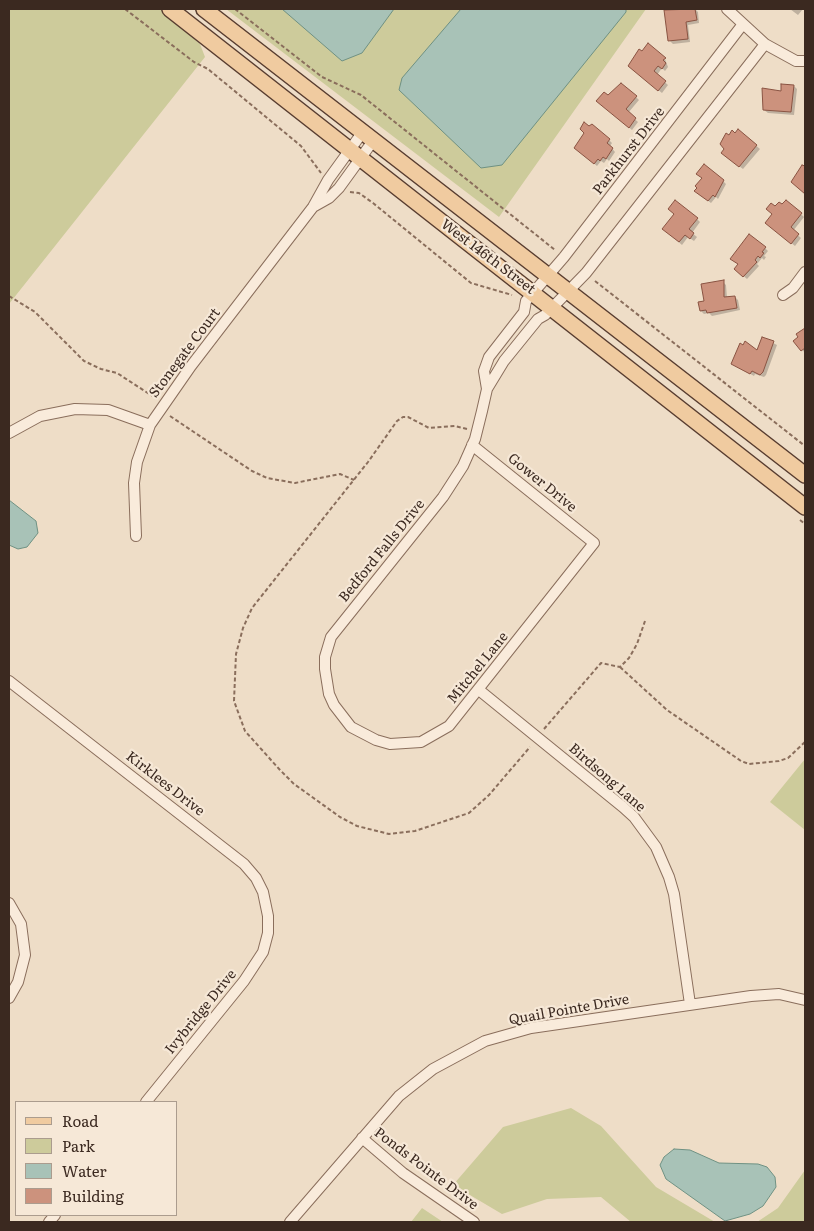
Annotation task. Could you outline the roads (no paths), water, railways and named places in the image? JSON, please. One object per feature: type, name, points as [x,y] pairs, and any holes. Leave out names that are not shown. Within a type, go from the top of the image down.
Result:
[{"type":"main road","name":"West 146th Street","points":[[170,9],[355,155],[552,306],[805,507]]},
{"type":"main road","name":"West 146th Street","points":[[204,9],[805,475]]},
{"type":"street","points":[[727,9],[765,44],[796,61],[805,61]]},
{"type":"street","name":"Parkhurst Drive","points":[[535,293],[743,24]]},
{"type":"street","points":[[552,306],[586,273],[765,44]]},
{"type":"street","name":"Stonegate Court","points":[[136,536],[134,483],[137,462],[150,425],[162,406],[313,207],[321,191],[355,155],[368,137]]},
{"type":"street","points":[[783,296],[793,288],[805,272]]},
{"type":"street","name":"Bedford Falls Drive","points":[[487,389],[484,371],[489,358],[524,312],[526,301],[535,293]]},
{"type":"street","name":"Bedford Falls Drive","points":[[351,727],[334,705],[326,683],[325,657],[331,637],[443,497],[463,466],[472,445],[487,389],[504,361],[552,306]]},
{"type":"street","points":[[9,433],[40,416],[75,409],[121,413],[150,425]]},
{"type":"street","name":"Gower Drive","points":[[472,445],[594,543]]},
{"type":"street","name":"Mitchel Lane","points":[[351,727],[376,740],[390,744],[421,742],[448,726],[479,690],[594,543]]},
{"type":"street","name":"Kirklees Drive","points":[[9,680],[244,864],[256,878],[263,892],[268,916],[268,933]]},
{"type":"street","name":"Birdsong Lane","points":[[479,690],[628,812],[656,847],[674,894],[690,1004]]},
{"type":"street","points":[[9,903],[21,924],[25,954],[18,982],[9,998]]},
{"type":"street","name":"Ivybridge Drive","points":[[147,1101],[244,981],[263,952],[268,933]]},
{"type":"street","name":"Quail Pointe Drive","points":[[290,1222],[385,1111],[413,1083],[460,1053],[485,1041],[531,1028],[768,994],[805,1000]]},
{"type":"street","name":"Ponds Pointe Drive","points":[[362,1138],[403,1173],[474,1222]]},
{"type":"water","points":[[282,9],[394,9],[362,53],[342,61]]},
{"type":"water","points":[[461,9],[626,9],[626,12],[502,165],[481,168],[399,90],[402,78]]},
{"type":"water","points":[[9,500],[36,521],[38,533],[27,547],[18,549],[9,545]]},
{"type":"water","points":[[674,1149],[690,1150],[719,1163],[758,1164],[767,1167],[775,1177],[776,1187],[763,1206],[750,1214],[725,1221],[666,1179],[660,1165],[664,1157]]}]
